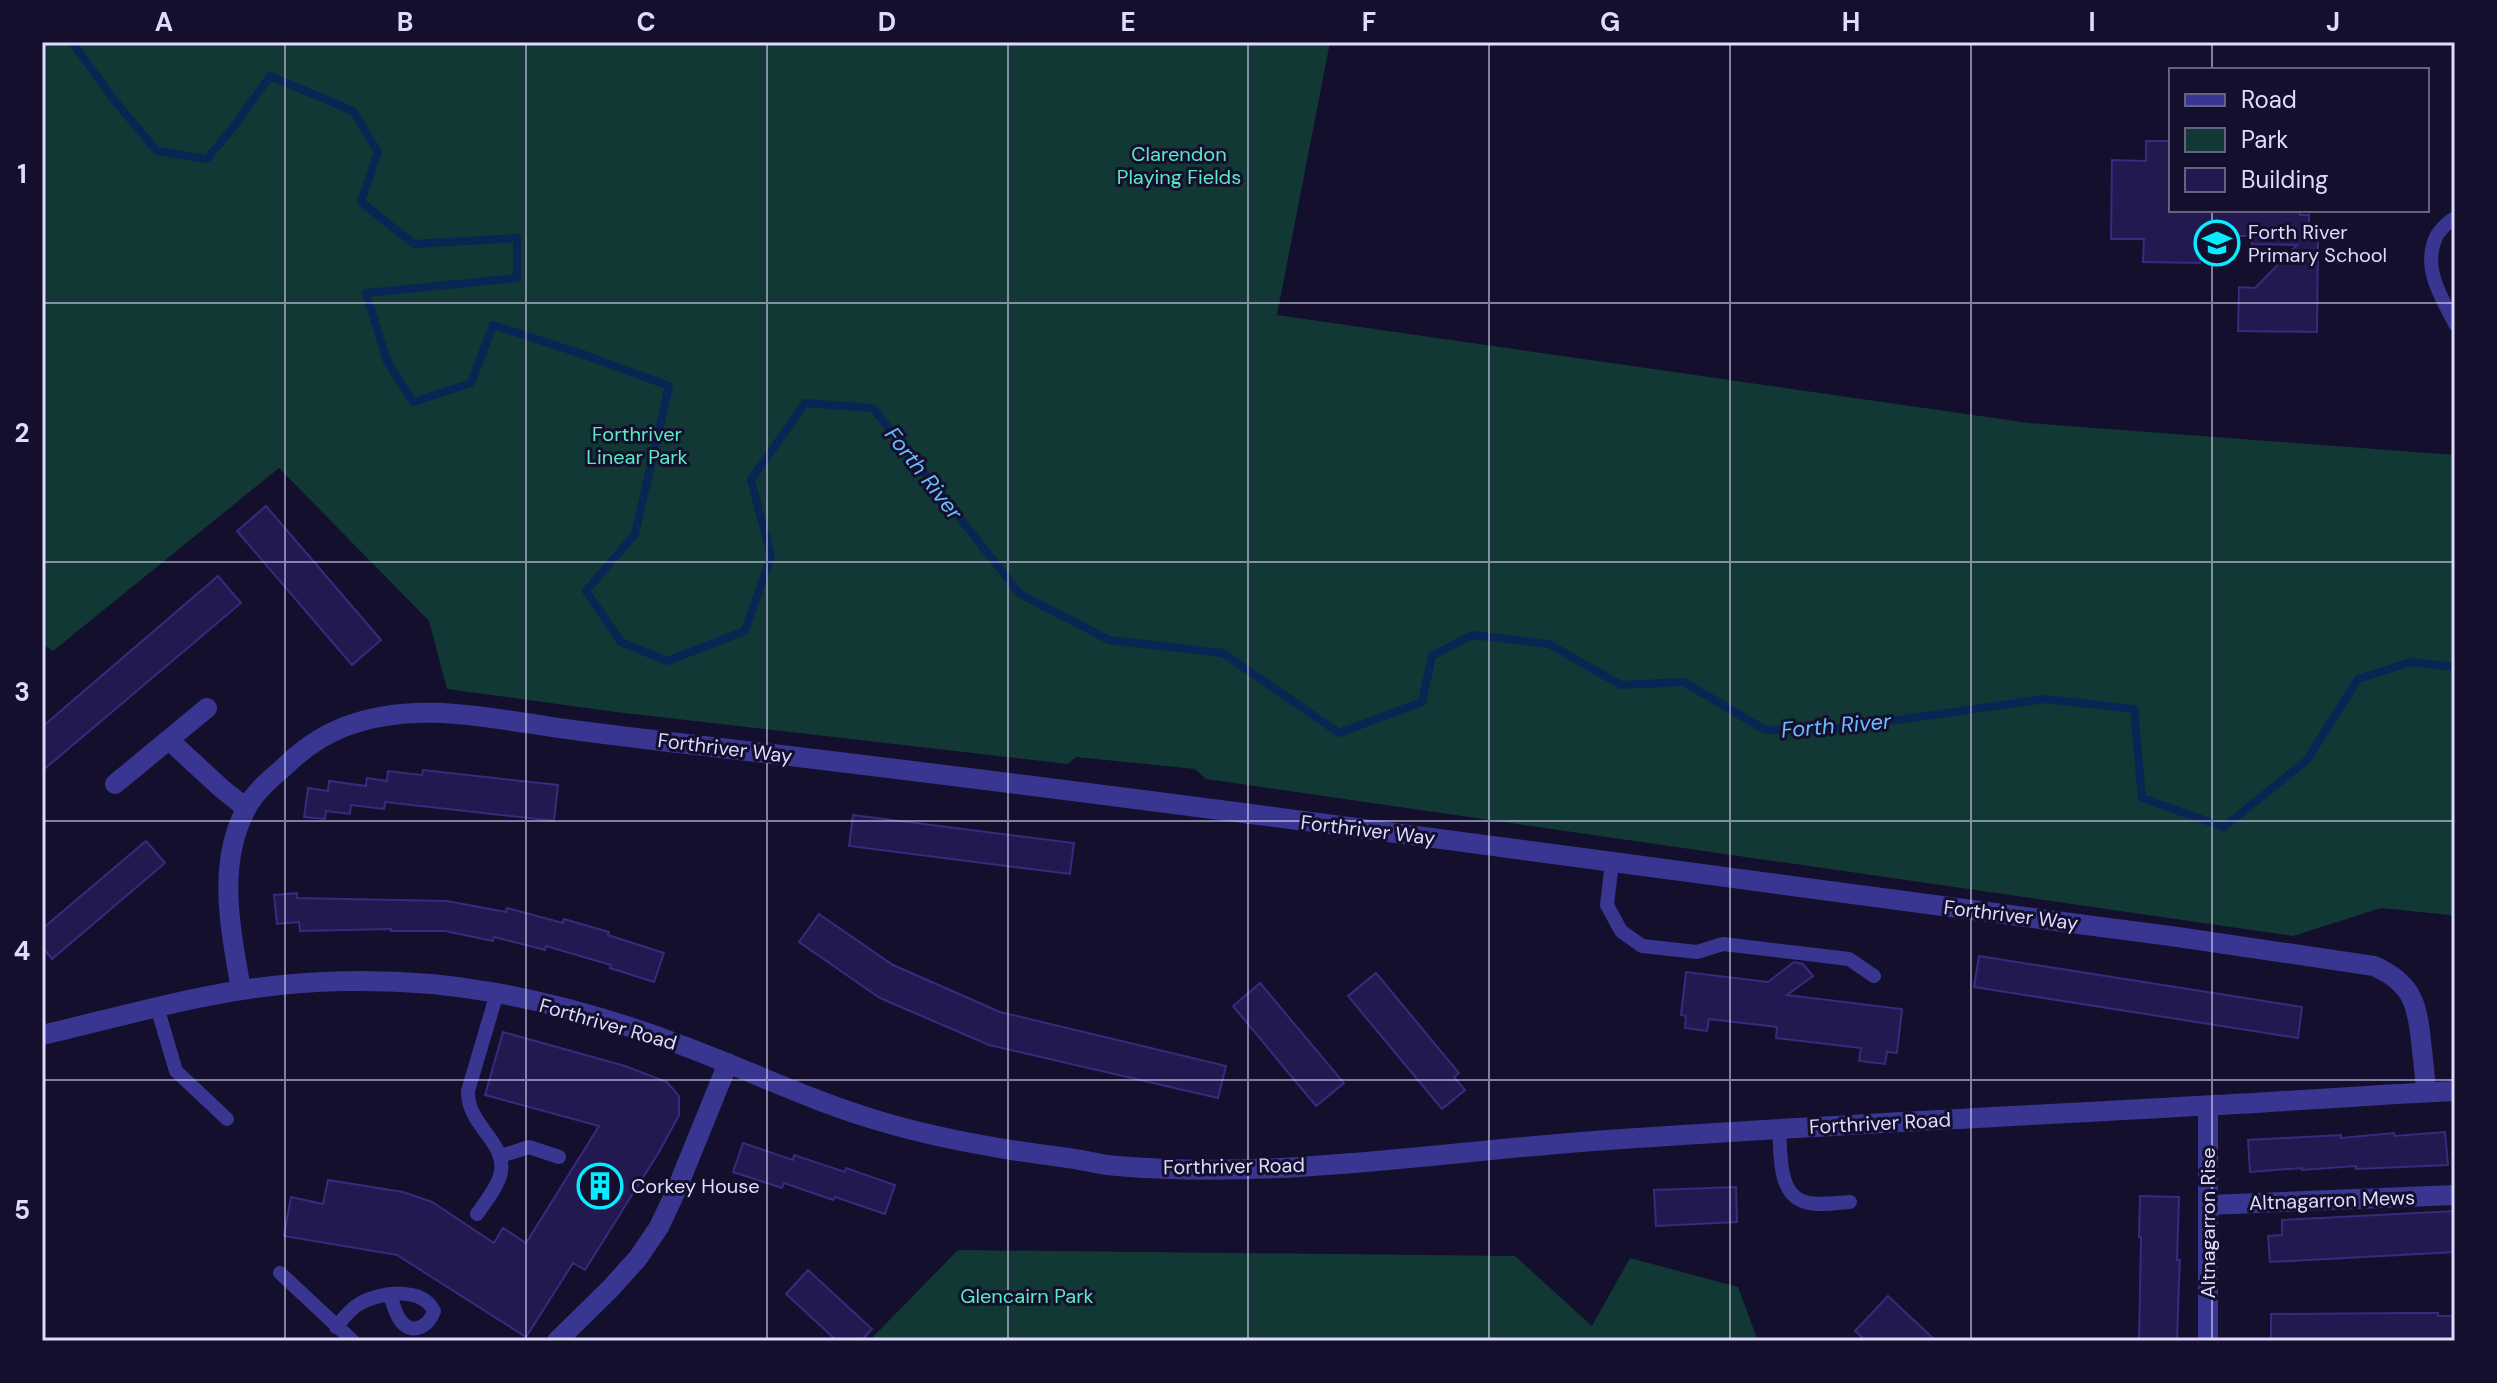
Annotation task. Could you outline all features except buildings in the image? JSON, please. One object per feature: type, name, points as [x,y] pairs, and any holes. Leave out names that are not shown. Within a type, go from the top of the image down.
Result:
[{"type":"street","points":[[115,784],[207,708]]},
{"type":"street","name":"Forthriver Way","points":[[241,990],[231,936],[228,894],[230,861],[235,836],[246,808],[260,788],[293,758],[324,736],[350,724],[415,713],[469,714],[574,731],[863,765],[1612,862],[2374,966],[2390,973],[2413,998],[2418,1012],[2426,1092]]},
{"type":"street","points":[[169,740],[246,808]]},
{"type":"street","name":"Forthriver Road","points":[[42,1035],[241,990],[284,985],[420,983],[497,993],[620,1024],[887,1123],[952,1139],[1125,1167],[1225,1171],[1779,1128],[2455,1091]]},
{"type":"street","points":[[562,1339],[628,1268],[659,1227],[728,1063]]},
{"type":"street","name":"Altnagarron Rise","points":[[2208,1106],[2208,1341]]},
{"type":"street","name":"Altnagarron Mews","points":[[2209,1205],[2455,1195]]},
{"type":"lane","points":[[2455,218],[2440,230],[2430,250],[2433,279],[2455,324]]},
{"type":"lane","points":[[1612,862],[1607,905],[1621,931],[1642,946],[1697,952],[1723,944],[1849,959],[1874,976]]},
{"type":"lane","points":[[477,1214],[495,1189],[501,1174],[501,1156],[471,1114],[468,1103],[468,1091],[497,993]]},
{"type":"lane","points":[[157,1007],[176,1071],[227,1119]]},
{"type":"lane","points":[[1779,1128],[1785,1185],[1792,1195],[1803,1202],[1850,1202]]},
{"type":"lane","points":[[501,1156],[529,1147],[559,1157]]},
{"type":"lane","points":[[280,1273],[353,1341]]},
{"type":"lane","points":[[336,1327],[356,1305],[390,1295]]},
{"type":"green space","name":"Forthriver Linear Park","points":[[42,42],[1330,42],[1277,315],[2029,423],[2455,455],[2455,918],[2381,908],[2293,936],[1206,779],[1195,769],[1076,757],[1068,764],[616,712],[447,689],[429,621],[279,468],[53,651],[42,644]]},
{"type":"green space","name":"Glencairn Park","points":[[958,1250],[1515,1256],[1592,1326],[1630,1258],[1738,1287],[1758,1341],[869,1341]]},
{"type":"waterway","name":"Forth River","points":[[72,42],[114,100],[157,151],[207,159],[270,76],[353,111],[378,152],[361,202],[414,244],[517,238],[517,278],[366,293],[387,361],[413,402],[471,383],[493,325],[669,386],[635,534],[586,591],[621,642],[667,661],[745,631],[771,556],[751,480],[805,403],[873,408],[1020,594],[1109,640],[1223,653],[1339,733],[1422,702],[1432,656],[1472,635],[1549,644],[1621,685],[1684,682],[1765,730],[1835,729],[2045,699],[2134,709],[2142,798],[2224,827],[2307,760],[2358,679],[2411,662],[2455,667]]},
{"type":"place","name":"Forth River Primary School","points":[[2217,243]]},
{"type":"place","name":"Corkey House","points":[[600,1186]]},
{"type":"park label","name":"Clarendon Playing Fields","points":[[1179,166]]}]
